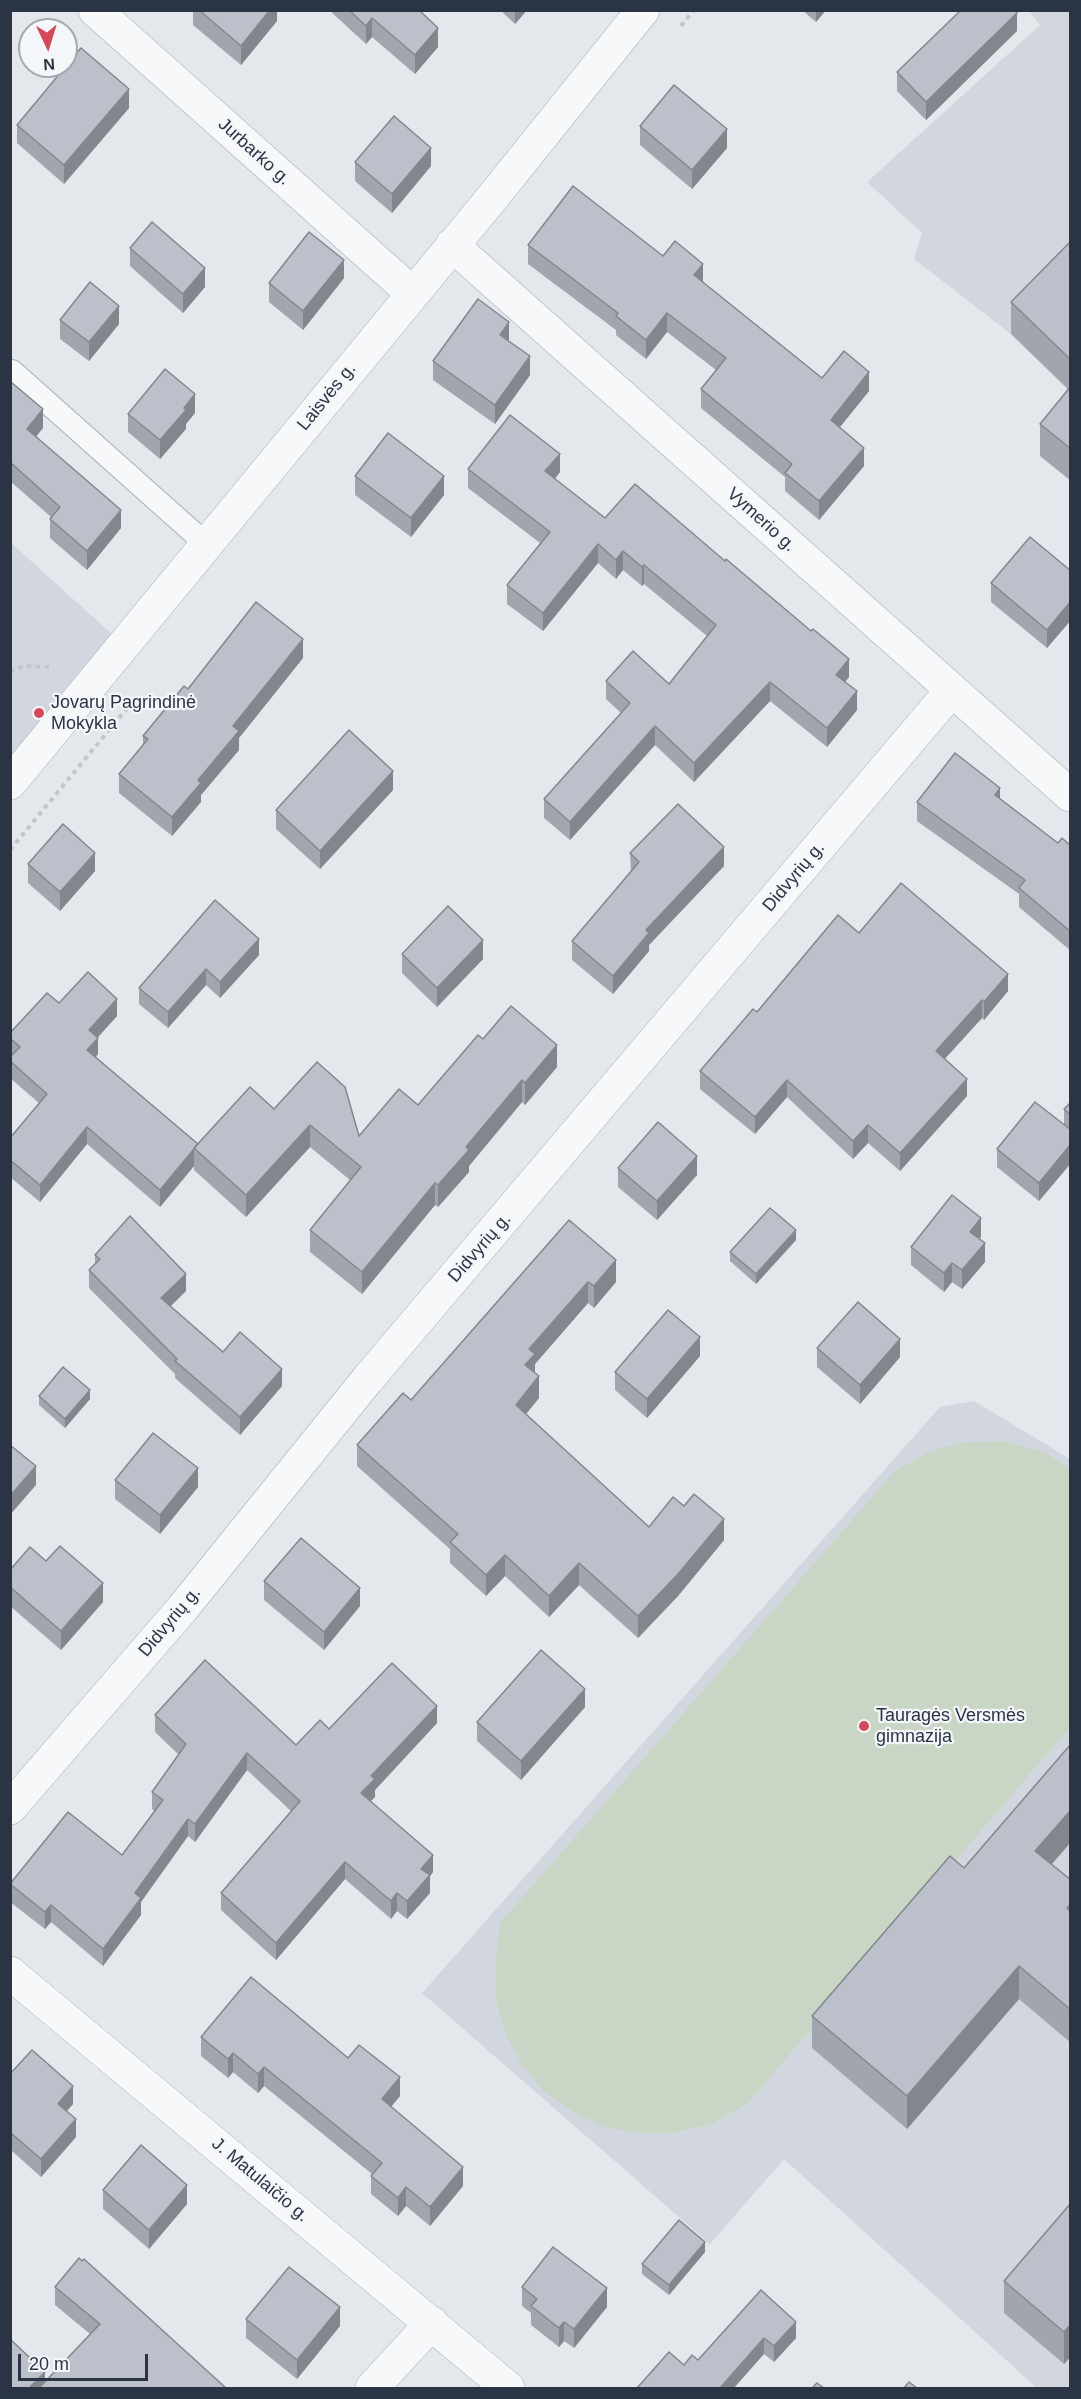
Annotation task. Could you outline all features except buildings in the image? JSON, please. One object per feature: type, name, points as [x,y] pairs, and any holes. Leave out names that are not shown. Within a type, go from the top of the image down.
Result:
[{"type":"street","name":"Jurbarko g.","points":[[95,10],[412,293]]},
{"type":"street","name":"Laisvės g.","points":[[10,783],[643,10]]},
{"type":"street","name":"Vymerio g.","points":[[452,245],[1071,795]]},
{"type":"street","name":"Didvyrių g.","points":[[10,1808],[182,1609],[367,1380],[952,690]]},
{"type":"street","name":"J. Matulaičio g.","points":[[10,1973],[508,2388]]},
{"type":"street","points":[[372,2388],[432,2323]]},
{"type":"lane","points":[[12,371],[206,543]]},
{"type":"path","points":[[10,672],[24,666],[63,667]]},
{"type":"shaded area","points":[[1029,11],[1070,11],[1070,392],[1011,334],[914,259],[922,233],[867,182],[1040,25]]},
{"type":"shaded area","name":"Jovarų Pagrindinė Mokykla","points":[[10,542],[123,644],[10,783]]},
{"type":"shaded area","name":"Tauragės Versmės gimnazija","points":[[974,1401],[1070,1459],[1070,2388],[1037,2388],[784,2159],[710,2244],[422,1993],[940,1407]]},
{"type":"green space","points":[[1002,1441],[1045,1452],[1070,1469],[1070,1727],[747,2104],[711,2124],[672,2133],[638,2133],[605,2127],[573,2112],[545,2092],[522,2065],[506,2035],[496,2001],[496,1955],[500,1923],[895,1471],[928,1452],[961,1443]]},
{"type":"place","name":"Jovarų Pagrindinė Mokykla","points":[[39,713]]},
{"type":"place","name":"Tauragės Versmės gimnazija","points":[[864,1726]]}]
